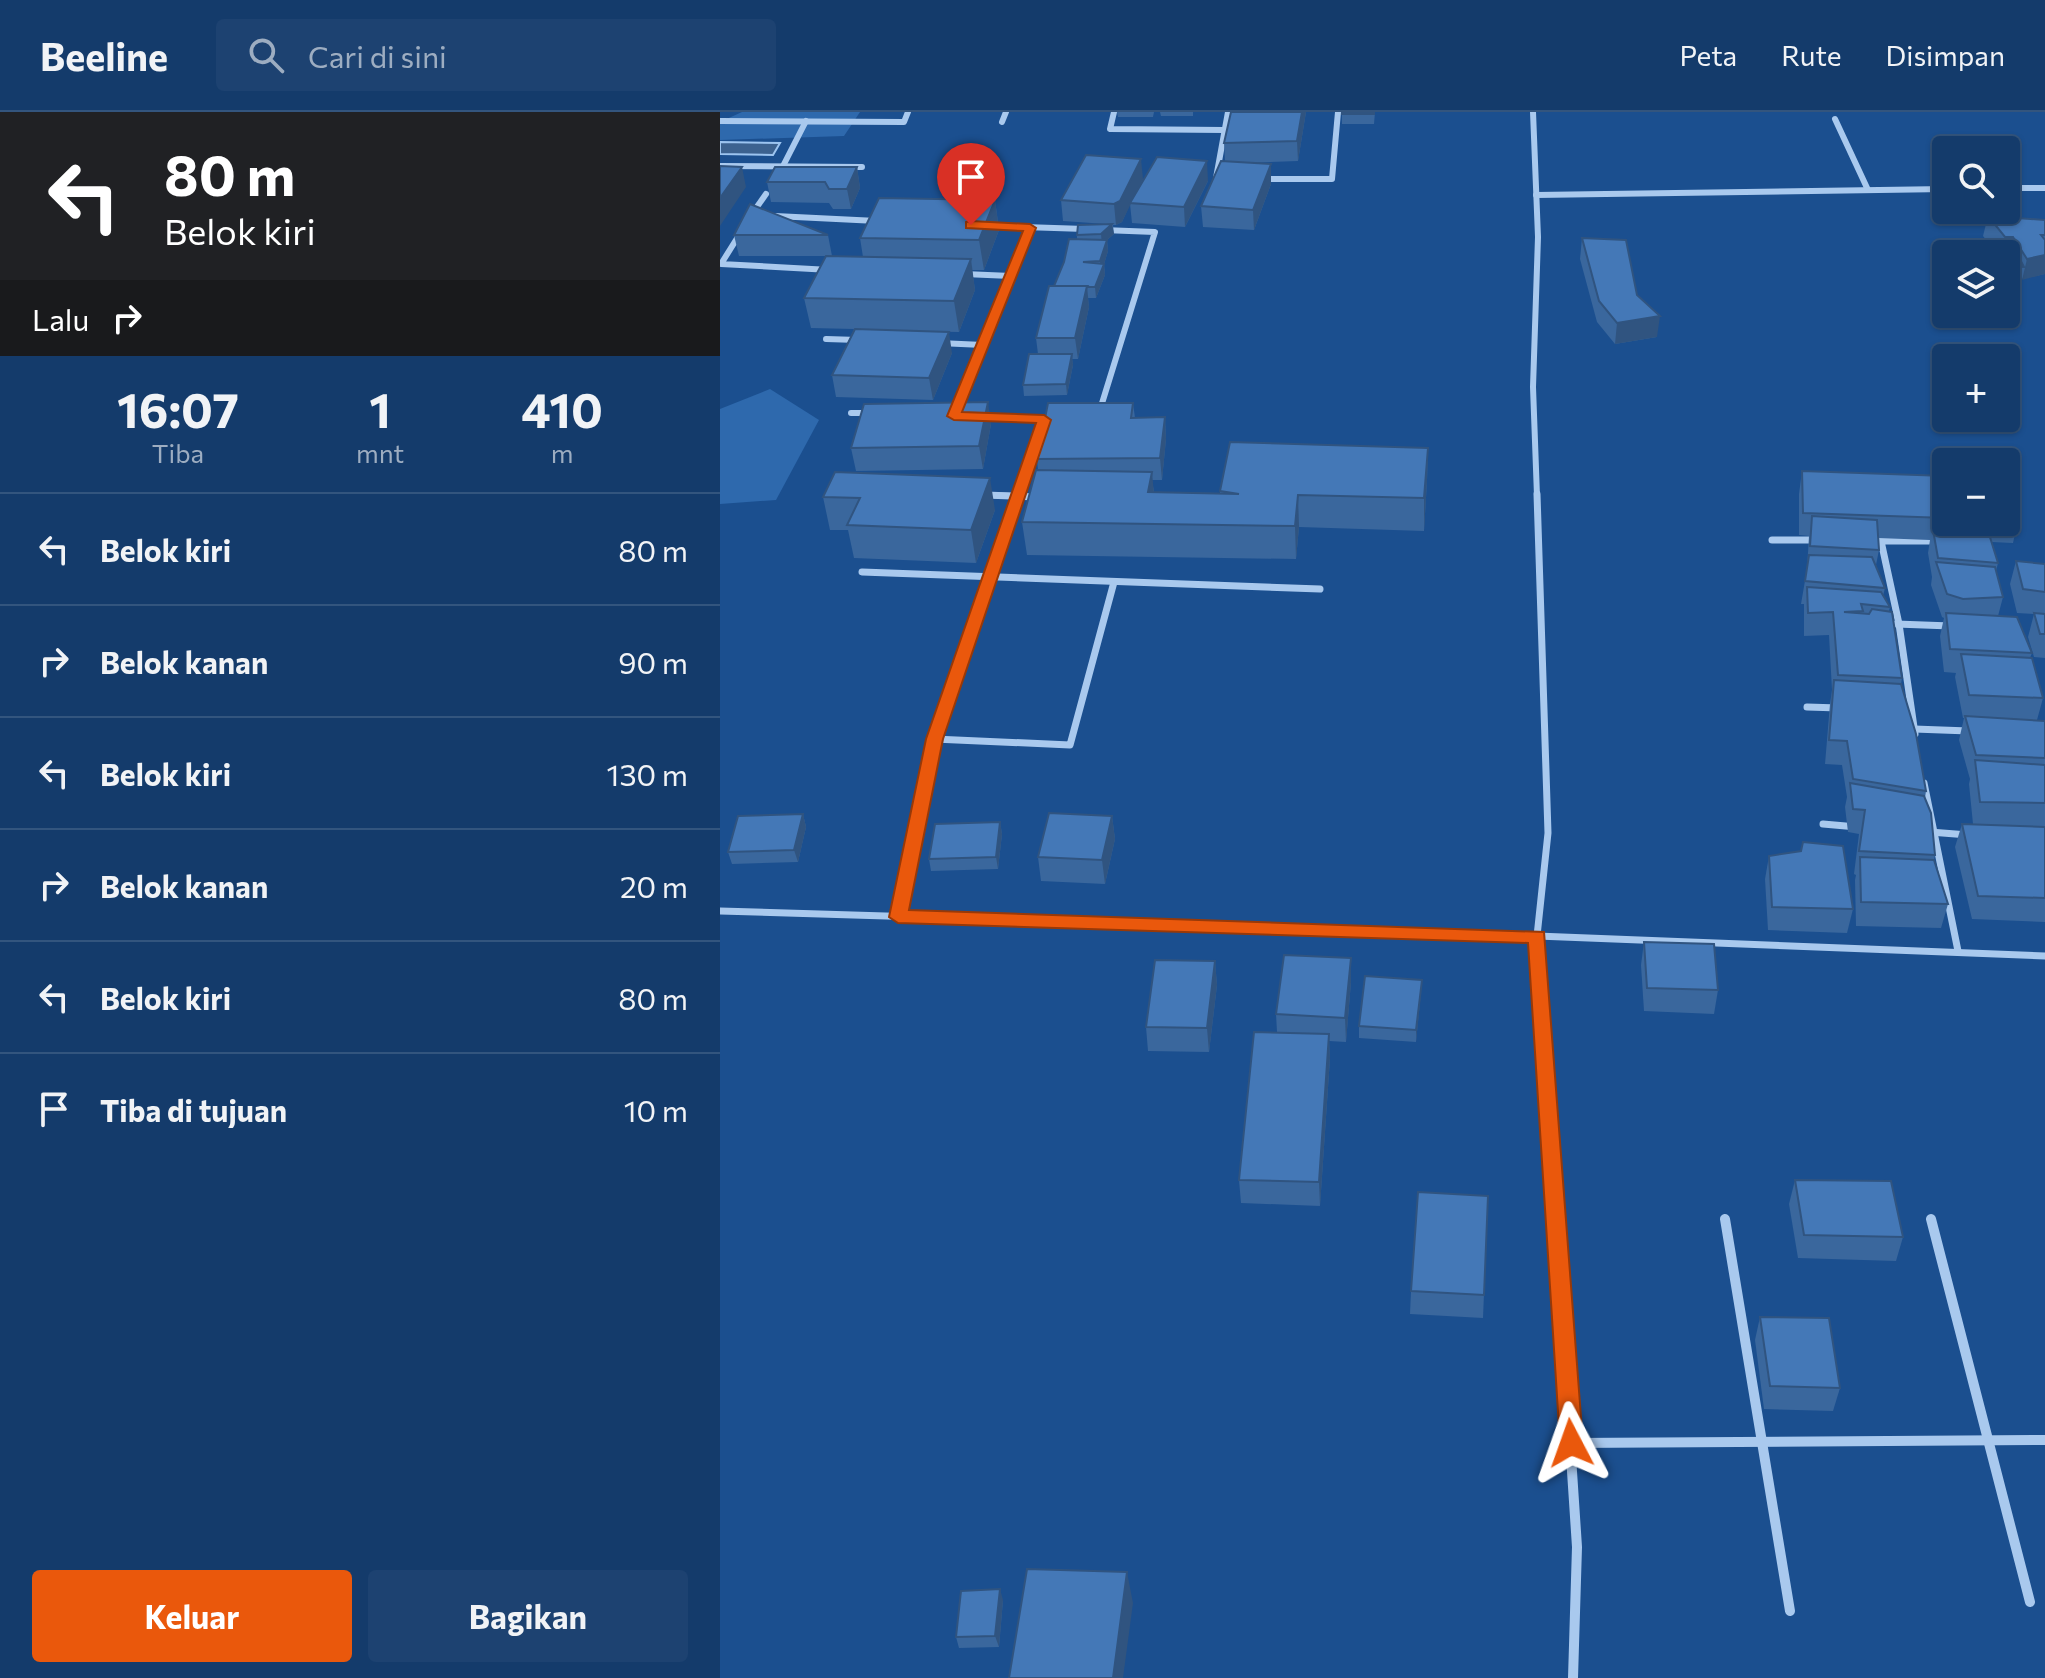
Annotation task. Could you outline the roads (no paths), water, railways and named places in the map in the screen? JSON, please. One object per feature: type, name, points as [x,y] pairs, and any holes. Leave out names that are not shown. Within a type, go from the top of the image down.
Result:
[{"type":"street","points":[[720,121],[904,122],[908,112]]},
{"type":"street","points":[[1002,122],[1006,112]]},
{"type":"street","points":[[1114,112],[1110,129],[1224,130]]},
{"type":"street","points":[[1228,112],[1216,178],[1231,178]]},
{"type":"street","points":[[1260,179],[1332,179],[1338,112]]},
{"type":"street","points":[[1533,112],[1538,237],[1533,387],[1548,833],[1537,936],[1577,1547],[1573,1678]]},
{"type":"street","points":[[1835,119],[1868,190]]},
{"type":"street","points":[[778,175],[806,121]]},
{"type":"street","points":[[720,166],[862,167]]},
{"type":"street","points":[[2020,188],[2045,188]]},
{"type":"street","points":[[1536,195],[1932,189]]},
{"type":"street","points":[[766,194],[721,264],[841,270]]},
{"type":"street","points":[[751,215],[881,221],[875,234]]},
{"type":"street","points":[[986,226],[1155,232],[1096,421]]},
{"type":"street","points":[[1030,228],[954,416],[1057,420]]},
{"type":"street","points":[[949,274],[1011,276]]},
{"type":"street","points":[[826,339],[873,341]]},
{"type":"street","points":[[936,343],[983,345]]},
{"type":"street","points":[[851,413],[880,414]]},
{"type":"street","points":[[898,917],[934,739],[1044,420]]},
{"type":"street","points":[[973,495],[1048,498]]},
{"type":"street","points":[[1772,540],[1819,540]]},
{"type":"street","points":[[1866,541],[1945,541]]},
{"type":"street","points":[[1881,541],[1899,624],[1917,744]]},
{"type":"street","points":[[862,572],[1320,589]]},
{"type":"street","points":[[934,739],[1070,745],[1114,582]]},
{"type":"street","points":[[1884,623],[1959,626]]},
{"type":"street","points":[[1807,707],[1851,709]]},
{"type":"street","points":[[1895,710],[1910,711]]},
{"type":"street","points":[[1914,729],[1986,732]]},
{"type":"street","points":[[1922,773],[1958,951]]},
{"type":"street","points":[[1823,824],[1870,828]]},
{"type":"street","points":[[1918,831],[1981,835]]},
{"type":"street","points":[[720,911],[1537,936],[2045,956]]},
{"type":"street","points":[[1725,1219],[1790,1611]]},
{"type":"street","points":[[1931,1219],[2030,1602]]},
{"type":"street","points":[[1571,1443],[2045,1440]]}]
